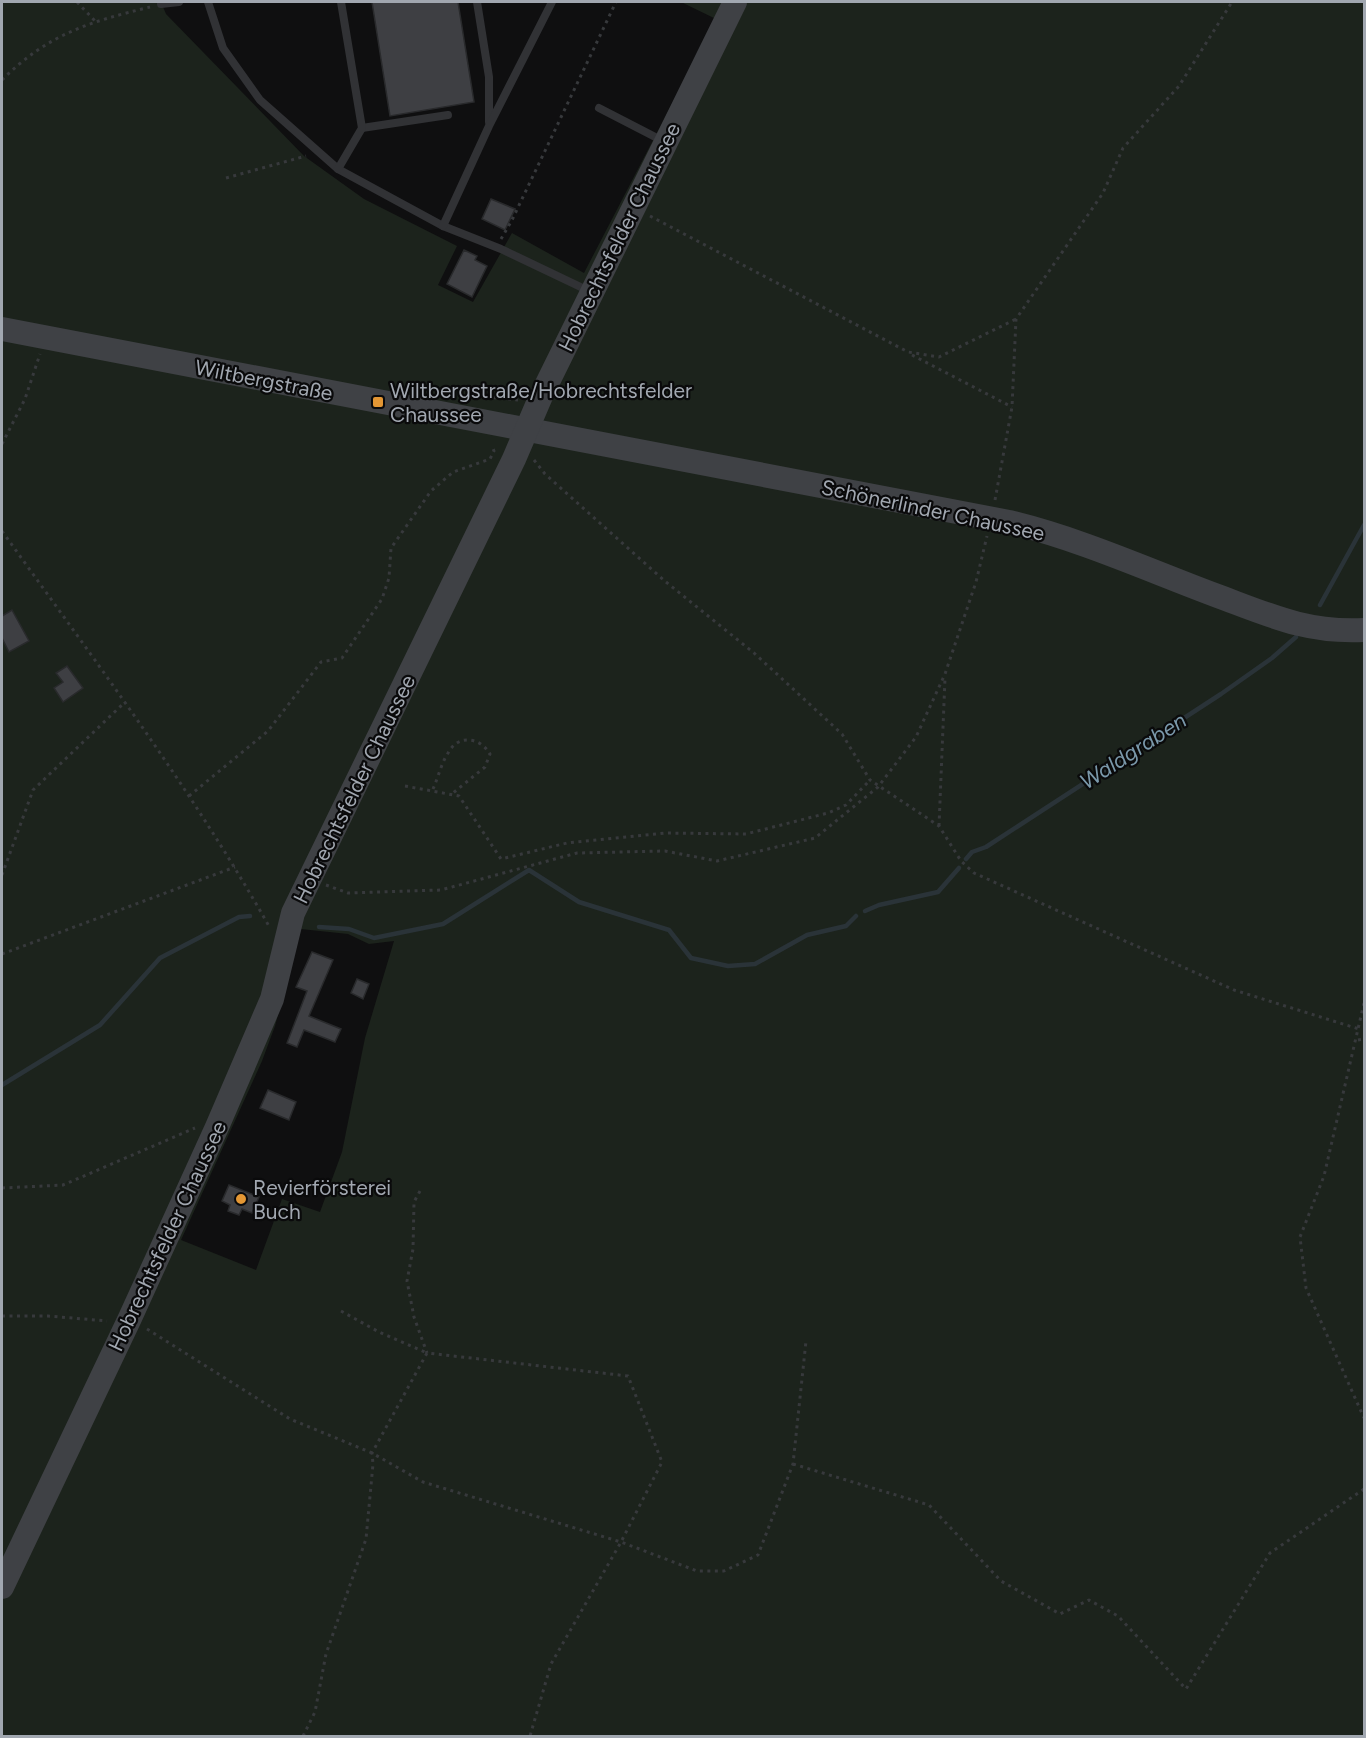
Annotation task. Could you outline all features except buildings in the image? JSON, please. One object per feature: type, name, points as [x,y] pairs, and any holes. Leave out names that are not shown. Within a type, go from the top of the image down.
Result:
[{"type":"main road","name":"Hobrechtsfelder Chaussee","points":[[2,1587],[130,1318],[217,1127],[272,999],[293,913],[537,405],[735,2]]},
{"type":"main road","name":"Wiltbergstraße","points":[[2,329],[527,429]]},
{"type":"main road","name":"Schönerlinder Chaussee","points":[[527,429],[991,519],[1051,534],[1290,623],[1335,632],[1365,630]]},
{"type":"lane","points":[[161,4],[179,2]]},
{"type":"lane","points":[[208,2],[223,48],[260,100],[338,169],[443,226],[496,247],[592,292]]},
{"type":"lane","points":[[338,169],[362,128],[341,2]]},
{"type":"lane","points":[[477,2],[489,77],[489,126]]},
{"type":"lane","points":[[443,226],[489,126],[552,2]]},
{"type":"lane","points":[[599,108],[666,143]]},
{"type":"lane","points":[[362,128],[448,115]]},
{"type":"path","points":[[77,2],[95,21]]},
{"type":"path","points":[[496,247],[512,220],[616,2]]},
{"type":"path","points":[[908,352],[939,357],[1016,319],[1103,194],[1123,148],[1179,86],[1232,2]]},
{"type":"path","points":[[2,80],[35,51],[66,32],[95,21],[161,4]]},
{"type":"path","points":[[226,178],[304,156]]},
{"type":"path","points":[[634,207],[1012,407]]},
{"type":"path","points":[[309,879],[348,893],[441,891],[577,853],[665,851],[717,861],[815,838],[878,787],[916,737],[945,674],[976,582],[991,519],[1012,407],[1016,319]]},
{"type":"path","points":[[2,444],[25,399],[44,337]]},
{"type":"path","points":[[478,396],[509,401],[517,400],[537,405]]},
{"type":"path","points":[[189,796],[268,731],[321,662],[342,658],[382,599],[389,578],[391,548],[431,491],[453,471],[490,459],[494,451],[492,446]]},
{"type":"path","points":[[529,454],[545,474],[666,582],[754,653],[842,734],[870,780],[939,826],[961,861],[974,873],[1234,990],[1359,1029]]},
{"type":"path","points":[[2,531],[189,796],[235,867],[274,936],[284,945]]},
{"type":"path","points":[[939,826],[945,674]]},
{"type":"path","points":[[2,874],[33,790],[124,702]]},
{"type":"path","points":[[434,789],[448,751],[461,741],[472,739],[484,745],[490,754],[485,767],[453,793]]},
{"type":"path","points":[[405,786],[434,789],[459,796],[501,859],[567,843],[654,834],[746,834],[828,813],[846,805],[870,780]]},
{"type":"path","points":[[2,954],[235,867]]},
{"type":"path","points":[[1365,1003],[1324,1176],[1300,1237],[1306,1288],[1365,1418]]},
{"type":"path","points":[[1358,1040],[1365,1039]]},
{"type":"path","points":[[2,1188],[63,1185],[202,1125],[217,1127]]},
{"type":"path","points":[[303,1737],[315,1712],[326,1654],[366,1539],[374,1464],[372,1453],[427,1353],[414,1317],[407,1281],[414,1249],[414,1202],[420,1191]]},
{"type":"path","points":[[341,1311],[379,1332],[427,1353],[628,1376],[662,1462],[621,1542],[551,1664],[530,1737]]},
{"type":"path","points":[[2,1316],[48,1316],[108,1321],[130,1318],[290,1419],[372,1453],[423,1482],[621,1542],[697,1571],[724,1571],[758,1556],[793,1464],[806,1341]]},
{"type":"path","points":[[793,1464],[929,1506],[1001,1581],[1060,1614],[1089,1600],[1118,1616],[1186,1689],[1270,1553],[1365,1489]]},
{"type":"shaded area","points":[[2,2],[161,2],[166,14],[304,156],[364,199],[457,246],[438,285],[473,302],[512,233],[584,273],[716,19],[681,2],[1364,2],[1364,1736],[2,1736]],"holes":[[[301,929],[348,934],[369,944],[394,941],[365,1038],[342,1152],[320,1212],[282,1199],[256,1270],[181,1240],[262,1061],[275,1026]]]},
{"type":"waterway","name":"Waldgraben","points":[[1320,605],[1364,525]]},
{"type":"waterway","name":"Waldgraben","points":[[966,859],[972,852],[986,847],[1221,694],[1272,658],[1296,637]]},
{"type":"waterway","name":"Waldgraben","points":[[865,911],[879,905],[938,892],[959,868]]},
{"type":"waterway","name":"Waldgraben","points":[[319,927],[349,929],[374,938],[443,924],[529,870],[579,902],[669,930],[691,958],[728,966],[755,964],[807,935],[846,926],[856,916]]},
{"type":"waterway","name":"Waldgraben","points":[[2,1085],[100,1025],[160,958],[239,917],[250,916]]},
{"type":"place","name":"Wiltbergstraße/Hobrechtsfelder Chaussee","points":[[378,402]]},
{"type":"place","name":"Revierförsterei Buch","points":[[241,1199]]}]
